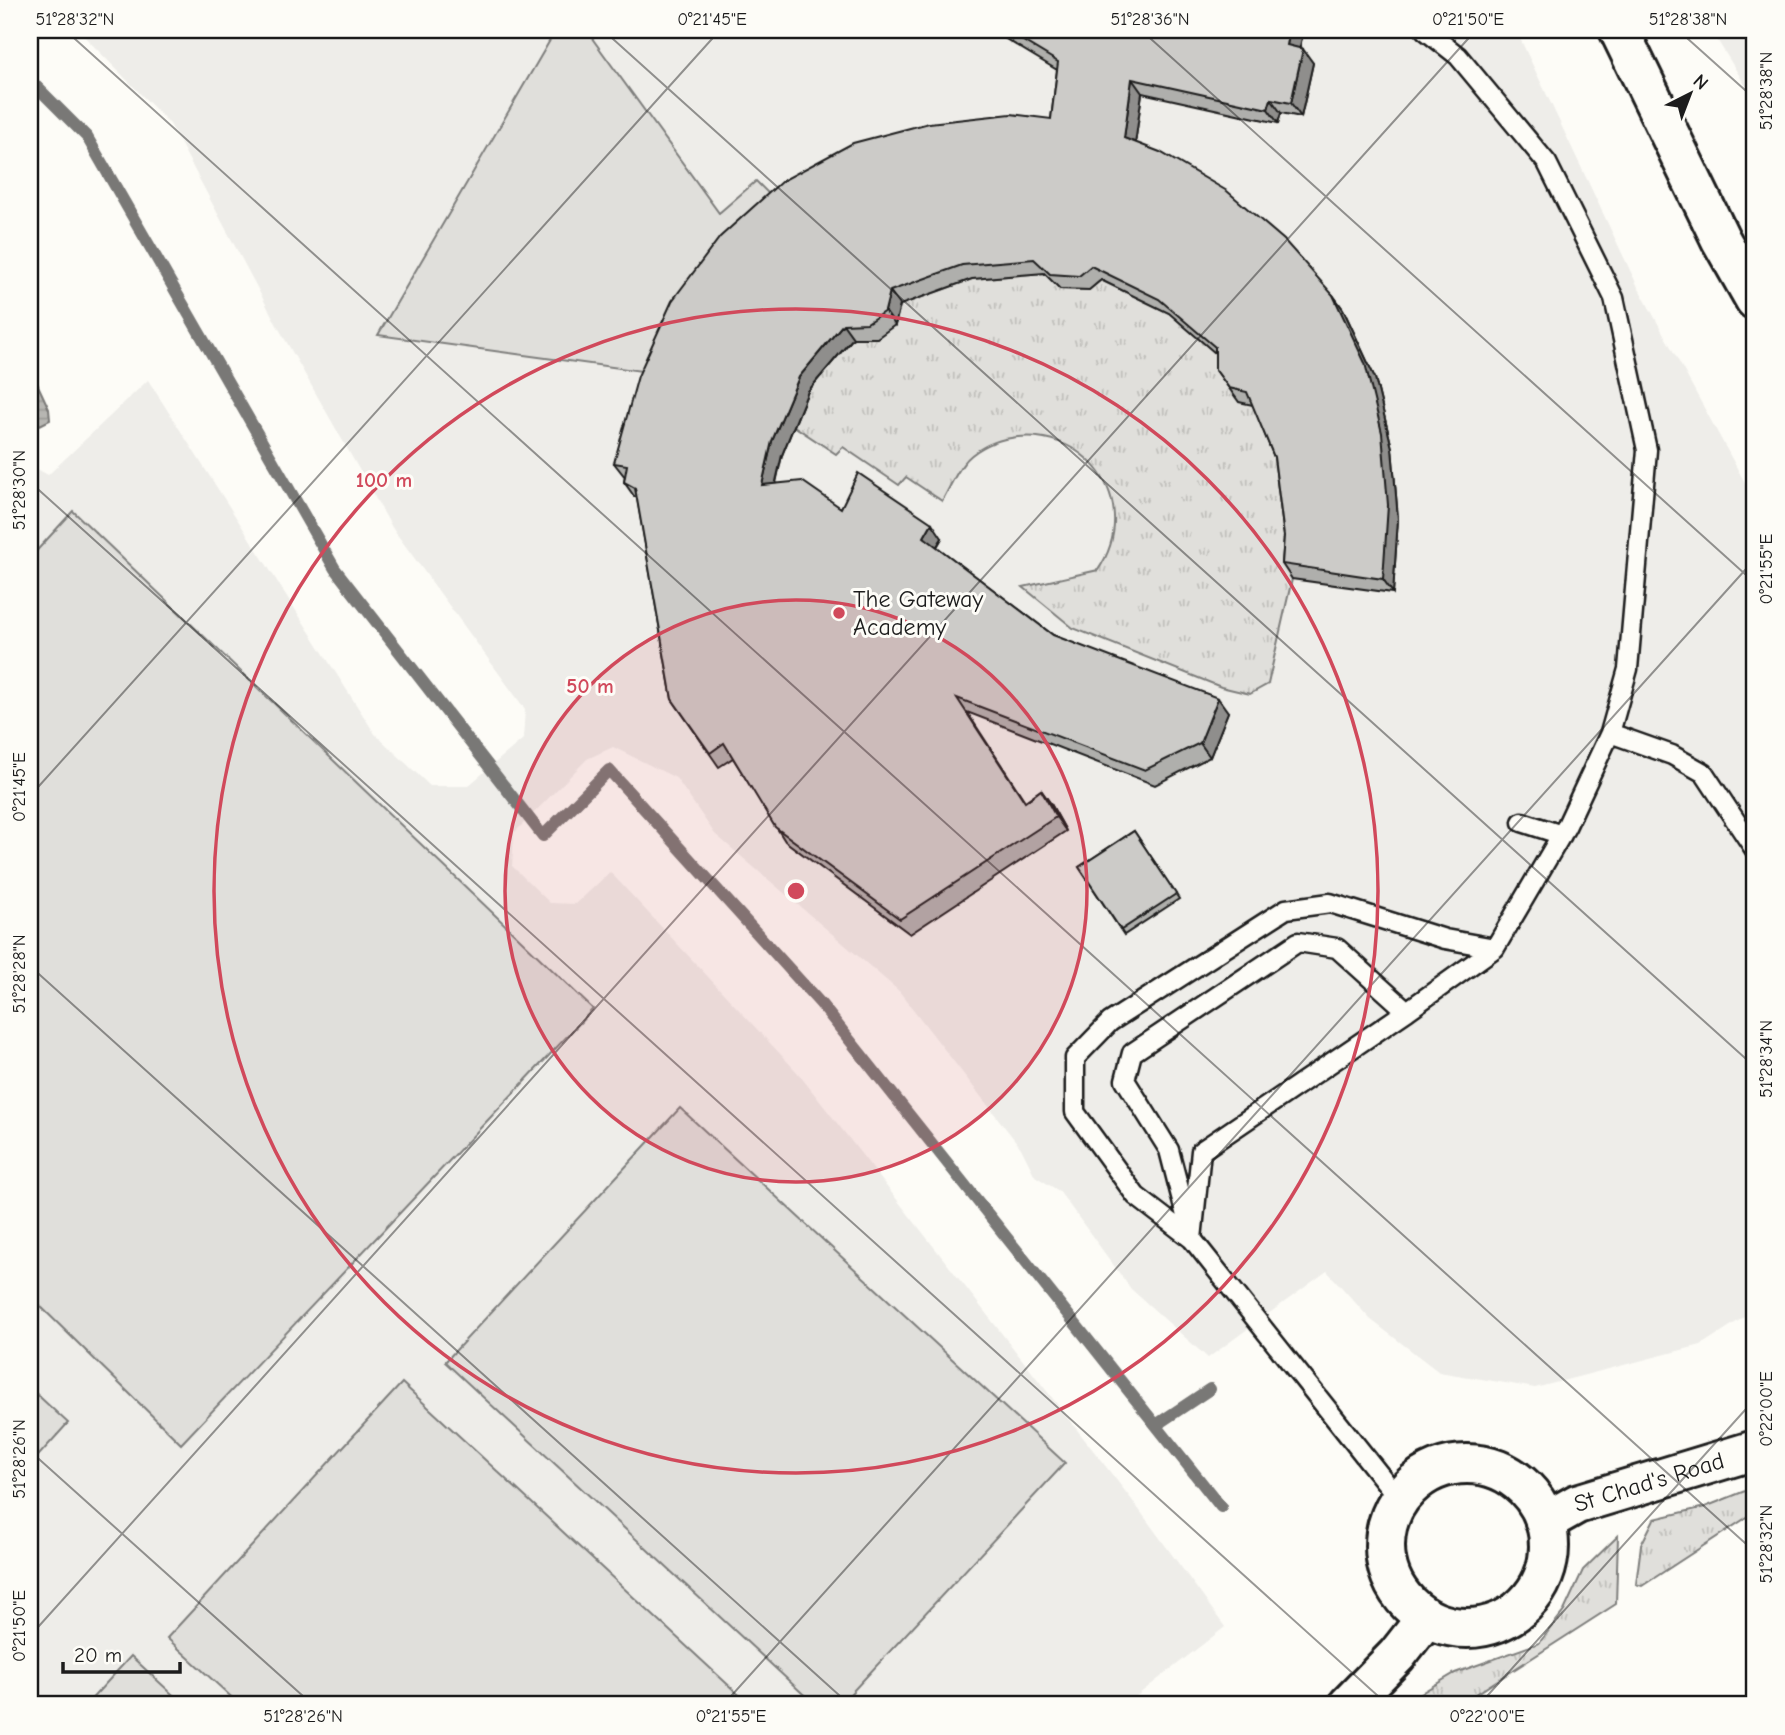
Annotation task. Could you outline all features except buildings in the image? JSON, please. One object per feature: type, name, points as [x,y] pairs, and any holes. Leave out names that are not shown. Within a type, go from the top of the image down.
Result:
[{"type":"main road","points":[[1619,30],[1721,240],[1755,300]]},
{"type":"main road","name":"St Chad's Road","points":[[1545,1522],[1577,1504],[1755,1450]]},
{"type":"main road","points":[[1466,1464],[1491,1468],[1514,1479],[1535,1498],[1545,1522],[1549,1549],[1544,1575],[1530,1599],[1510,1617],[1485,1627],[1458,1628],[1426,1618],[1408,1606],[1395,1587],[1386,1565],[1384,1542],[1389,1519],[1399,1499],[1417,1480],[1440,1468],[1466,1464]]},
{"type":"main road","points":[[1348,1705],[1397,1655],[1426,1618]]},
{"type":"lane","points":[[1192,1239],[1201,1152],[1496,948],[1562,835],[1610,733],[1628,669],[1647,450],[1614,298],[1547,163],[1458,56],[1425,30]]},
{"type":"lane","points":[[1610,733],[1672,755],[1704,773],[1755,850]]},
{"type":"lane","points":[[1522,822],[1562,835]]},
{"type":"lane","points":[[1399,1499],[1192,1239],[1136,1196],[1074,1112],[1075,1058],[1110,1022],[1286,909],[1329,903],[1445,939],[1496,948]]},
{"type":"lane","points":[[1192,1239],[1169,1150],[1125,1080],[1132,1053],[1298,942],[1337,948],[1406,1012]]},
{"type":"shaded area","points":[[78,30],[1516,30],[1638,287],[1755,501],[1755,1310],[1701,1345],[1535,1388],[1439,1372],[1370,1319],[1327,1271],[1208,1358],[1131,1289],[1059,1191],[1035,1176],[1021,1148],[899,991],[715,834],[676,778],[613,747],[587,759],[514,833],[512,866],[550,903],[576,904],[610,872],[797,1072],[1132,1500],[1225,1627],[1125,1705],[30,1705],[30,465],[48,475],[148,380],[375,734],[430,786],[468,786],[523,739],[525,709],[393,529],[278,327],[170,124]]},
{"type":"shaded area","points":[[1711,30],[1755,30],[1755,87],[1749,91]]},
{"type":"shaded area","points":[[30,368],[49,409],[50,420],[40,425],[30,416]]},
{"type":"green space","points":[[556,30],[586,30],[719,213],[756,181],[781,206],[656,373],[378,335]]},
{"type":"green space","points":[[1044,273],[1060,289],[1089,290],[1101,280],[1169,313],[1225,361],[1257,406],[1284,471],[1294,550],[1292,579],[1268,684],[1250,694],[1221,687],[1073,628],[1023,587],[1098,570],[1110,544],[1114,518],[1110,494],[1099,472],[1082,455],[1060,442],[1034,437],[1005,439],[983,448],[968,459],[942,501],[906,477],[899,485],[843,447],[836,454],[794,426],[808,391],[853,338],[877,337],[900,305],[972,279]]},
{"type":"green space","points":[[73,511],[593,1009],[181,1444],[30,1296],[30,558]]},
{"type":"green space","points":[[680,1108],[1065,1463],[840,1705],[815,1705],[445,1362]]},
{"type":"green space","points":[[402,1383],[750,1705],[240,1705],[167,1638]]},
{"type":"green space","points":[[30,1388],[68,1423],[30,1465]]},
{"type":"green space","points":[[1755,1487],[1755,1512],[1642,1586],[1636,1584],[1641,1545],[1654,1519],[1705,1507]]},
{"type":"green space","points":[[1618,1536],[1616,1604],[1459,1705],[1401,1705],[1455,1673],[1539,1643],[1564,1611],[1583,1570]]},
{"type":"green space","points":[[131,1656],[184,1705],[86,1705]]},
{"type":"waterway","points":[[30,80],[87,137],[335,569],[543,836],[609,770],[821,1004],[1221,1507]]},
{"type":"waterway","points":[[1156,1425],[1210,1389]]},
{"type":"place","name":"The Gateway Academy","points":[[839,613]]}]
